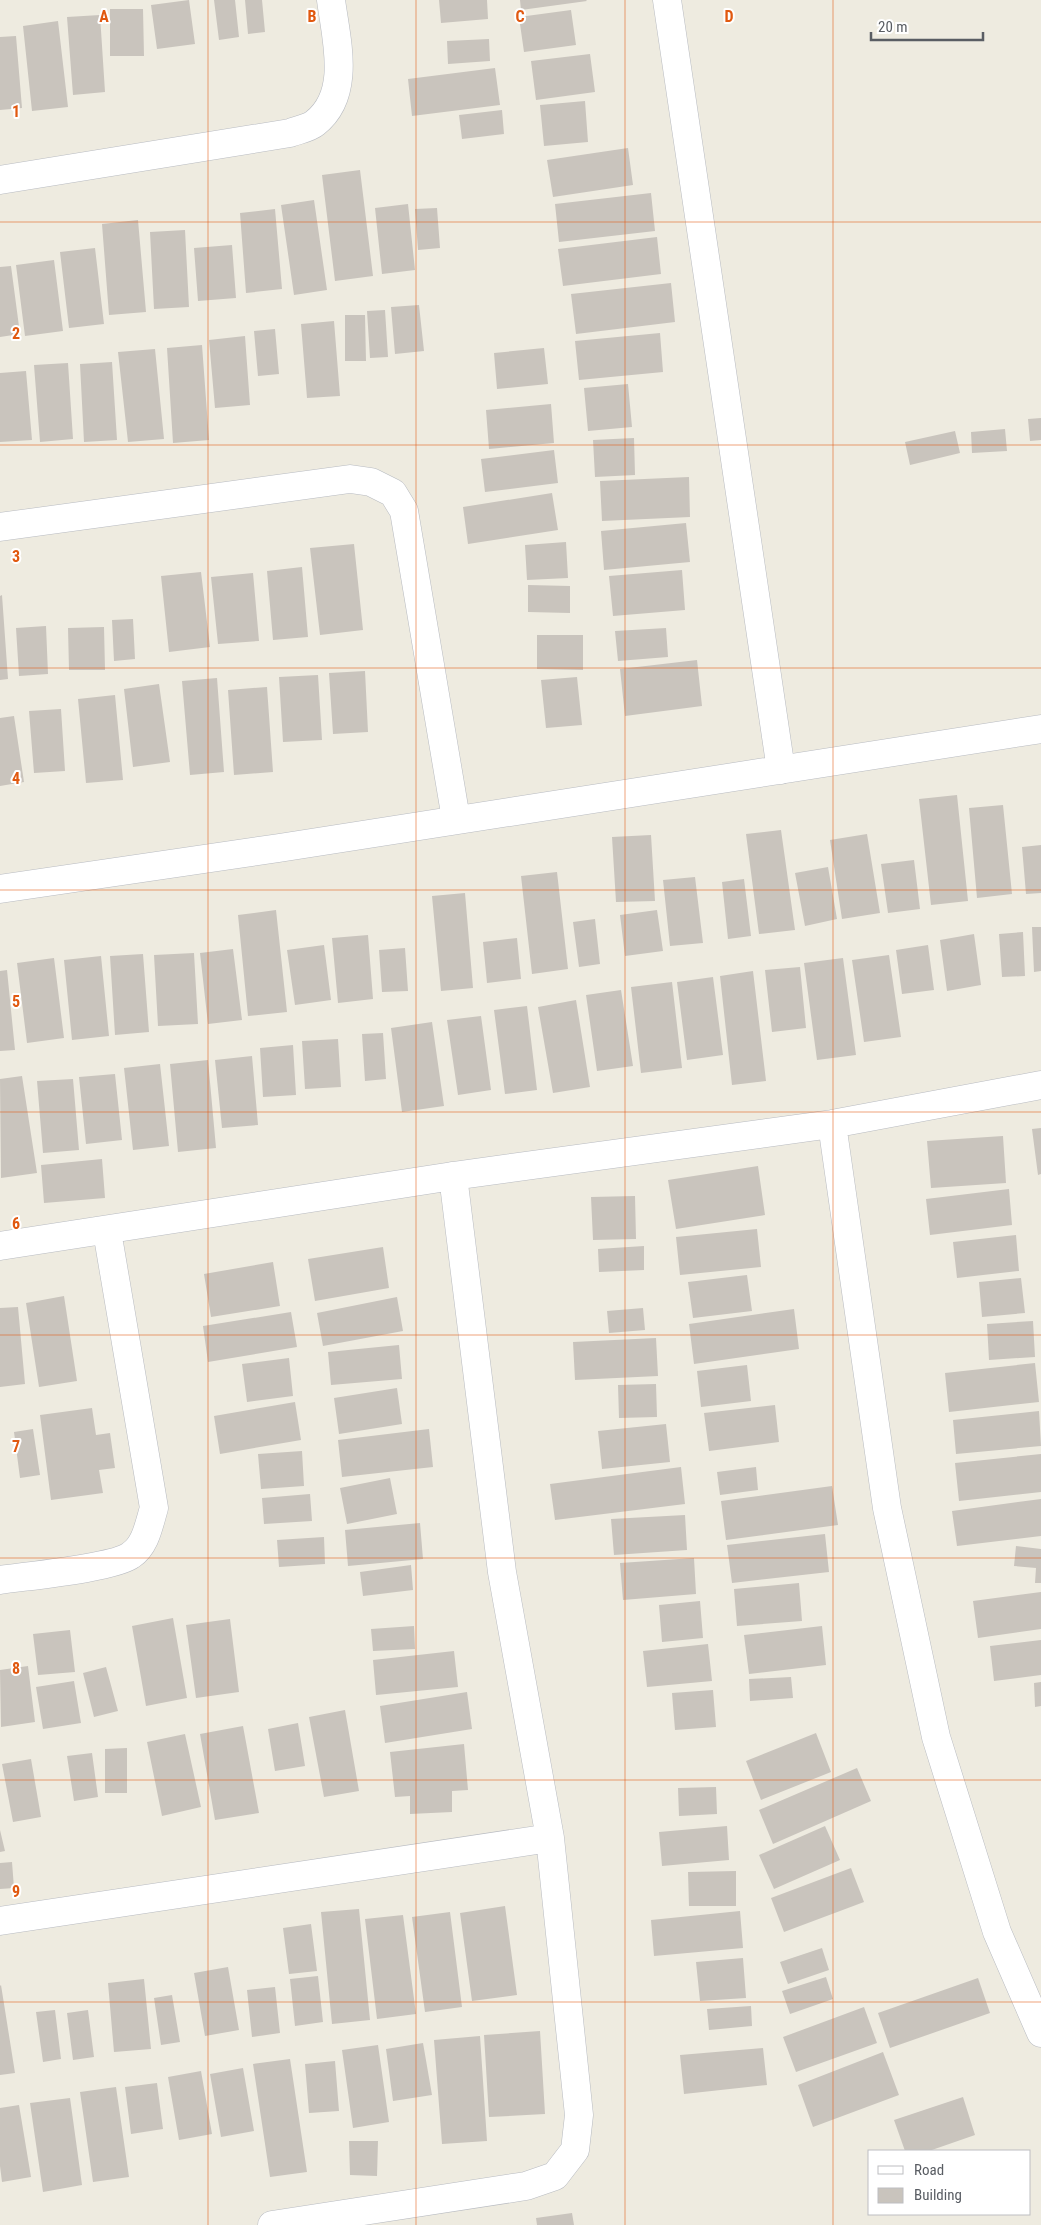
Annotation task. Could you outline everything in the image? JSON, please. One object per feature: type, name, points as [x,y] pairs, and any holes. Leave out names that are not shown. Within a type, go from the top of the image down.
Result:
[{"type":"street","points":[[0,180],[290,133],[315,124],[330,106],[340,73],[331,0]]},
{"type":"street","points":[[667,0],[780,770]]},
{"type":"street","points":[[0,527],[350,479],[371,482],[393,493],[404,511],[456,819]]},
{"type":"street","points":[[0,889],[279,848],[1041,729]]},
{"type":"street","points":[[0,1246],[107,1231],[453,1176],[832,1124],[1041,1085]]},
{"type":"street","points":[[832,1124],[888,1508],[936,1737],[997,1932],[1041,2033]]},
{"type":"street","points":[[272,2225],[526,2186],[555,2176],[575,2150],[579,2115],[550,1838],[502,1572],[453,1176]]},
{"type":"street","points":[[0,1580],[109,1563],[132,1555],[145,1539],[154,1508],[107,1231]]},
{"type":"street","points":[[0,1921],[550,1838]]},
{"type":"building","points":[[189,0],[195,44],[157,49],[151,5]]},
{"type":"building","points":[[214,0],[235,0],[239,37],[219,40]]},
{"type":"building","points":[[245,0],[262,0],[265,32],[248,34]]},
{"type":"building","points":[[439,0],[487,0],[488,19],[441,23]]},
{"type":"building","points":[[520,0],[586,0],[587,1],[521,10]]},
{"type":"building","points":[[110,9],[143,9],[144,56],[110,56]]},
{"type":"building","points":[[571,10],[576,45],[524,52],[519,17]]},
{"type":"building","points":[[100,15],[105,92],[73,95],[67,17]]},
{"type":"building","points":[[58,21],[68,107],[32,111],[23,26]]},
{"type":"building","points":[[16,36],[22,108],[0,110],[0,37]]},
{"type":"building","points":[[489,39],[490,61],[448,64],[447,41]]},
{"type":"building","points":[[590,54],[595,92],[536,100],[531,61]]},
{"type":"building","points":[[495,68],[500,105],[412,116],[408,79]]},
{"type":"building","points":[[585,101],[588,142],[544,146],[540,105]]},
{"type":"building","points":[[502,110],[504,134],[462,139],[459,115]]},
{"type":"building","points":[[628,148],[633,185],[553,197],[547,160]]},
{"type":"building","points":[[360,170],[373,276],[335,281],[322,175]]},
{"type":"building","points":[[651,193],[655,231],[559,242],[555,204]]},
{"type":"building","points":[[314,200],[327,290],[294,295],[281,205]]},
{"type":"building","points":[[408,204],[415,270],[382,274],[375,208]]},
{"type":"building","points":[[437,208],[440,248],[418,250],[415,209]]},
{"type":"building","points":[[275,209],[282,289],[246,293],[240,213]]},
{"type":"building","points":[[138,220],[146,312],[109,315],[102,224]]},
{"type":"building","points":[[185,230],[189,307],[154,309],[150,232]]},
{"type":"building","points":[[657,237],[661,274],[563,286],[558,249]]},
{"type":"building","points":[[232,245],[236,298],[198,301],[194,248]]},
{"type":"building","points":[[95,248],[104,324],[69,328],[60,252]]},
{"type":"building","points":[[54,260],[63,331],[25,336],[16,265]]},
{"type":"building","points":[[11,266],[20,334],[0,337],[0,267]]},
{"type":"building","points":[[671,283],[675,322],[576,334],[571,294]]},
{"type":"building","points":[[419,305],[424,351],[395,354],[391,307]]},
{"type":"building","points":[[385,310],[388,357],[370,358],[367,311]]},
{"type":"building","points":[[345,315],[365,315],[366,361],[345,361]]},
{"type":"building","points":[[334,321],[340,396],[307,398],[301,324]]},
{"type":"building","points":[[275,329],[279,374],[258,376],[254,331]]},
{"type":"building","points":[[660,333],[663,372],[579,380],[575,341]]},
{"type":"building","points":[[245,336],[250,405],[215,408],[209,340]]},
{"type":"building","points":[[202,345],[209,440],[173,443],[167,348]]},
{"type":"building","points":[[544,348],[548,384],[497,389],[494,353]]},
{"type":"building","points":[[155,349],[164,439],[128,442],[118,352]]},
{"type":"building","points":[[112,362],[117,440],[84,442],[80,364]]},
{"type":"building","points":[[68,363],[73,439],[40,442],[34,365]]},
{"type":"building","points":[[26,371],[32,440],[0,442],[0,373]]},
{"type":"building","points":[[628,384],[632,427],[588,431],[584,388]]},
{"type":"building","points":[[551,404],[554,443],[489,449],[486,410]]},
{"type":"building","points":[[1041,418],[1041,440],[1030,441],[1028,419]]},
{"type":"building","points":[[1005,429],[1007,451],[972,453],[971,432]]},
{"type":"building","points":[[955,431],[960,453],[910,465],[905,442]]},
{"type":"building","points":[[634,438],[635,475],[595,477],[593,440]]},
{"type":"building","points":[[554,450],[558,483],[485,492],[481,459]]},
{"type":"building","points":[[689,477],[690,517],[602,521],[600,481]]},
{"type":"building","points":[[552,493],[558,530],[468,544],[463,507]]},
{"type":"building","points":[[686,523],[690,562],[604,570],[601,531]]},
{"type":"building","points":[[566,542],[568,578],[527,580],[525,545]]},
{"type":"building","points":[[354,544],[363,630],[320,635],[310,548]]},
{"type":"building","points":[[302,567],[308,637],[273,640],[267,571]]},
{"type":"building","points":[[682,570],[685,610],[613,616],[609,576]]},
{"type":"building","points":[[201,572],[210,647],[169,652],[161,576]]},
{"type":"building","points":[[253,573],[259,641],[218,644],[211,577]]},
{"type":"building","points":[[528,585],[570,586],[570,613],[528,612]]},
{"type":"building","points":[[2,595],[8,679],[0,680],[0,596]]},
{"type":"building","points":[[133,619],[135,659],[114,661],[112,620]]},
{"type":"building","points":[[46,626],[48,674],[19,676],[16,628]]},
{"type":"building","points":[[104,627],[105,670],[69,670],[68,628]]},
{"type":"building","points":[[666,628],[668,657],[618,661],[615,631]]},
{"type":"building","points":[[537,635],[583,635],[583,670],[537,669]]},
{"type":"building","points":[[697,660],[702,706],[625,716],[620,669]]},
{"type":"building","points":[[365,671],[368,732],[333,734],[329,673]]},
{"type":"building","points":[[318,675],[322,740],[283,742],[279,677]]},
{"type":"building","points":[[577,677],[582,725],[546,728],[541,680]]},
{"type":"building","points":[[217,678],[224,772],[190,775],[182,681]]},
{"type":"building","points":[[159,684],[170,762],[133,767],[124,689]]},
{"type":"building","points":[[267,687],[273,772],[234,775],[228,690]]},
{"type":"building","points":[[115,695],[123,780],[86,783],[78,699]]},
{"type":"building","points":[[61,709],[65,771],[34,773],[29,711]]},
{"type":"building","points":[[14,716],[24,782],[0,786],[0,718]]},
{"type":"building","points":[[957,795],[968,901],[931,905],[919,799]]},
{"type":"building","points":[[1003,805],[1012,894],[977,898],[969,808]]},
{"type":"building","points":[[781,830],[795,930],[759,934],[746,834]]},
{"type":"building","points":[[867,834],[880,913],[842,919],[830,840]]},
{"type":"building","points":[[651,835],[655,901],[616,902],[612,837]]},
{"type":"building","points":[[1041,845],[1041,893],[1026,894],[1022,847]]},
{"type":"building","points":[[914,860],[920,909],[888,913],[881,864]]},
{"type":"building","points":[[828,867],[837,919],[805,926],[795,873]]},
{"type":"building","points":[[557,872],[568,969],[532,974],[521,876]]},
{"type":"building","points":[[695,877],[703,943],[670,946],[663,880]]},
{"type":"building","points":[[744,879],[751,936],[728,939],[722,882]]},
{"type":"building","points":[[465,893],[473,988],[441,991],[432,896]]},
{"type":"building","points":[[276,910],[287,1012],[248,1016],[238,915]]},
{"type":"building","points":[[657,910],[663,951],[625,956],[620,915]]},
{"type":"building","points":[[595,919],[600,964],[579,967],[573,922]]},
{"type":"building","points":[[1032,927],[1041,927],[1041,971],[1034,972]]},
{"type":"building","points":[[1023,932],[1025,976],[1002,977],[999,934]]},
{"type":"building","points":[[974,934],[981,985],[947,991],[940,940]]},
{"type":"building","points":[[368,935],[373,999],[338,1003],[332,938]]},
{"type":"building","points":[[517,938],[521,979],[487,983],[483,942]]},
{"type":"building","points":[[324,945],[331,1000],[295,1005],[287,950]]},
{"type":"building","points":[[928,945],[934,990],[902,994],[896,950]]},
{"type":"building","points":[[405,948],[408,991],[382,992],[379,950]]},
{"type":"building","points":[[233,949],[242,1020],[208,1024],[200,953]]},
{"type":"building","points":[[194,953],[198,1024],[158,1026],[154,955]]},
{"type":"building","points":[[143,954],[149,1032],[115,1035],[110,956]]},
{"type":"building","points":[[889,955],[901,1037],[864,1042],[852,960]]},
{"type":"building","points":[[101,956],[109,1036],[72,1040],[64,960]]},
{"type":"building","points":[[54,958],[64,1038],[27,1043],[17,963]]},
{"type":"building","points":[[843,958],[856,1055],[817,1060],[804,963]]},
{"type":"building","points":[[800,967],[806,1028],[772,1032],[765,970]]},
{"type":"building","points":[[7,970],[15,1050],[0,1051],[0,971]]},
{"type":"building","points":[[753,971],[766,1081],[732,1085],[720,976]]},
{"type":"building","points":[[713,977],[723,1055],[687,1060],[677,982]]},
{"type":"building","points":[[672,982],[682,1068],[641,1073],[631,987]]},
{"type":"building","points":[[621,990],[633,1066],[597,1071],[586,995]]},
{"type":"building","points":[[576,1000],[590,1087],[553,1093],[538,1007]]},
{"type":"building","points":[[527,1006],[537,1090],[505,1094],[494,1010]]},
{"type":"building","points":[[481,1016],[491,1090],[458,1095],[447,1020]]},
{"type":"building","points":[[432,1022],[444,1106],[402,1112],[391,1028]]},
{"type":"building","points":[[383,1033],[386,1079],[365,1081],[362,1034]]},
{"type":"building","points":[[338,1039],[341,1087],[305,1089],[302,1041]]},
{"type":"building","points":[[293,1045],[296,1095],[263,1097],[260,1048]]},
{"type":"building","points":[[252,1056],[258,1125],[222,1128],[215,1060]]},
{"type":"building","points":[[208,1060],[216,1148],[178,1152],[170,1064]]},
{"type":"building","points":[[160,1064],[169,1146],[133,1150],[124,1068]]},
{"type":"building","points":[[115,1074],[122,1140],[86,1144],[79,1077]]},
{"type":"building","points":[[22,1076],[37,1173],[1,1178],[0,1079]]},
{"type":"building","points":[[73,1079],[79,1150],[43,1153],[37,1081]]},
{"type":"building","points":[[1041,1128],[1041,1174],[1038,1175],[1032,1129]]},
{"type":"building","points":[[1003,1136],[1006,1183],[931,1188],[927,1141]]},
{"type":"building","points":[[102,1159],[105,1198],[44,1203],[41,1165]]},
{"type":"building","points":[[758,1166],[765,1215],[676,1229],[668,1180]]},
{"type":"building","points":[[1009,1189],[1012,1225],[930,1235],[926,1199]]},
{"type":"building","points":[[635,1196],[636,1239],[593,1240],[591,1197]]},
{"type":"building","points":[[757,1229],[761,1267],[680,1275],[676,1237]]},
{"type":"building","points":[[1016,1235],[1019,1271],[957,1278],[953,1242]]},
{"type":"building","points":[[644,1246],[644,1270],[599,1272],[598,1249]]},
{"type":"building","points":[[383,1247],[389,1288],[315,1301],[308,1259]]},
{"type":"building","points":[[273,1262],[280,1306],[211,1317],[204,1274]]},
{"type":"building","points":[[747,1275],[752,1311],[693,1318],[688,1282]]},
{"type":"building","points":[[1021,1278],[1025,1313],[982,1317],[979,1282]]},
{"type":"building","points":[[64,1296],[77,1381],[39,1387],[26,1303]]},
{"type":"building","points":[[397,1297],[403,1331],[323,1346],[317,1313]]},
{"type":"building","points":[[18,1307],[25,1384],[0,1387],[0,1308]]},
{"type":"building","points":[[643,1308],[645,1330],[609,1333],[607,1311]]},
{"type":"building","points":[[794,1309],[799,1349],[694,1364],[689,1324]]},
{"type":"building","points":[[291,1312],[297,1347],[208,1362],[203,1326]]},
{"type":"building","points":[[1033,1321],[1035,1357],[989,1360],[987,1324]]},
{"type":"building","points":[[656,1338],[658,1376],[575,1380],[573,1342]]},
{"type":"building","points":[[399,1345],[402,1379],[331,1385],[328,1352]]},
{"type":"building","points":[[289,1358],[293,1396],[247,1402],[242,1364]]},
{"type":"building","points":[[1035,1363],[1039,1402],[949,1412],[945,1373]]},
{"type":"building","points":[[747,1365],[751,1401],[701,1407],[697,1371]]},
{"type":"building","points":[[656,1384],[657,1417],[619,1418],[618,1385]]},
{"type":"building","points":[[397,1388],[402,1424],[339,1434],[334,1398]]},
{"type":"building","points":[[295,1402],[301,1440],[220,1454],[214,1416]]},
{"type":"building","points":[[775,1405],[779,1442],[709,1451],[704,1413]]},
{"type":"building","points":[[92,1408],[96,1435],[110,1433],[115,1468],[99,1470],[103,1493],[51,1500],[40,1415]]},
{"type":"building","points":[[1039,1411],[1041,1446],[956,1454],[953,1420]]},
{"type":"building","points":[[666,1424],[670,1462],[602,1469],[598,1431]]},
{"type":"building","points":[[33,1429],[40,1475],[20,1478],[14,1432]]},
{"type":"building","points":[[429,1429],[433,1467],[342,1477],[338,1440]]},
{"type":"building","points":[[302,1451],[304,1486],[261,1489],[258,1454]]},
{"type":"building","points":[[1041,1454],[1041,1492],[959,1501],[955,1463]]},
{"type":"building","points":[[681,1467],[685,1504],[555,1520],[550,1484]]},
{"type":"building","points":[[756,1467],[758,1490],[720,1495],[717,1472]]},
{"type":"building","points":[[390,1478],[397,1514],[347,1524],[340,1488]]},
{"type":"building","points":[[832,1486],[838,1525],[726,1540],[721,1501]]},
{"type":"building","points":[[310,1494],[312,1521],[264,1524],[262,1498]]},
{"type":"building","points":[[1041,1499],[1041,1536],[957,1546],[952,1511]]},
{"type":"building","points":[[685,1515],[687,1550],[614,1555],[611,1519]]},
{"type":"building","points":[[420,1523],[423,1559],[348,1566],[345,1530]]},
{"type":"building","points":[[825,1534],[829,1572],[732,1583],[727,1545]]},
{"type":"building","points":[[324,1537],[325,1564],[279,1567],[277,1540]]},
{"type":"building","points":[[1016,1546],[1041,1549],[1041,1583],[1035,1583],[1036,1568],[1014,1566]]},
{"type":"building","points":[[694,1558],[696,1594],[623,1600],[620,1563]]},
{"type":"building","points":[[411,1565],[413,1590],[363,1596],[360,1572]]},
{"type":"building","points":[[799,1583],[802,1621],[737,1626],[734,1589]]},
{"type":"building","points":[[1041,1592],[1041,1629],[978,1638],[973,1601]]},
{"type":"building","points":[[700,1601],[703,1638],[662,1642],[659,1605]]},
{"type":"building","points":[[173,1618],[187,1698],[146,1706],[132,1626]]},
{"type":"building","points":[[230,1619],[239,1692],[196,1698],[186,1625]]},
{"type":"building","points":[[414,1626],[415,1649],[373,1651],[371,1629]]},
{"type":"building","points":[[822,1626],[826,1665],[749,1674],[744,1635]]},
{"type":"building","points":[[70,1630],[75,1672],[38,1675],[33,1634]]},
{"type":"building","points":[[1041,1640],[1041,1675],[994,1681],[990,1646]]},
{"type":"building","points":[[708,1644],[712,1681],[647,1687],[643,1651]]},
{"type":"building","points":[[454,1651],[458,1687],[376,1695],[373,1660]]},
{"type":"building","points":[[28,1666],[35,1722],[1,1727],[0,1670]]},
{"type":"building","points":[[106,1667],[118,1711],[94,1717],[83,1673]]},
{"type":"building","points":[[791,1677],[793,1698],[750,1701],[749,1679]]},
{"type":"building","points":[[74,1681],[81,1723],[43,1729],[36,1687]]},
{"type":"building","points":[[1041,1682],[1041,1706],[1035,1707],[1034,1683]]},
{"type":"building","points":[[713,1690],[716,1727],[675,1730],[672,1693]]},
{"type":"building","points":[[467,1692],[472,1729],[385,1743],[380,1706]]},
{"type":"building","points":[[345,1710],[359,1791],[324,1797],[309,1717]]},
{"type":"building","points":[[298,1723],[305,1766],[275,1771],[268,1729]]},
{"type":"building","points":[[243,1726],[259,1813],[215,1820],[200,1734]]},
{"type":"building","points":[[816,1733],[831,1772],[761,1800],[746,1761]]},
{"type":"building","points":[[185,1734],[201,1807],[162,1816],[147,1742]]},
{"type":"building","points":[[464,1744],[468,1790],[452,1791],[452,1812],[410,1814],[410,1796],[395,1797],[390,1752]]},
{"type":"building","points":[[127,1748],[127,1793],[105,1793],[105,1749]]},
{"type":"building","points":[[92,1753],[98,1797],[74,1801],[67,1756]]},
{"type":"building","points":[[31,1759],[41,1817],[13,1822],[2,1764]]},
{"type":"building","points":[[857,1768],[871,1801],[773,1844],[759,1810]]},
{"type":"building","points":[[716,1787],[717,1814],[679,1816],[678,1788]]},
{"type":"building","points":[[727,1826],[729,1860],[662,1866],[659,1832]]},
{"type":"building","points":[[825,1826],[840,1860],[774,1889],[759,1855]]},
{"type":"building","points":[[0,1830],[5,1851],[0,1852]]},
{"type":"building","points":[[12,1862],[14,1888],[0,1889],[0,1863]]},
{"type":"building","points":[[851,1868],[864,1902],[784,1932],[771,1898]]},
{"type":"building","points":[[736,1871],[736,1906],[689,1906],[688,1872]]},
{"type":"building","points":[[505,1906],[517,1995],[472,2001],[460,1913]]},
{"type":"building","points":[[359,1909],[370,2020],[332,2024],[321,1912]]},
{"type":"building","points":[[740,1911],[743,1948],[654,1956],[651,1920]]},
{"type":"building","points":[[450,1912],[462,2007],[425,2012],[412,1917]]},
{"type":"building","points":[[403,1915],[416,2014],[377,2019],[365,1919]]},
{"type":"building","points":[[311,1924],[317,1971],[289,1974],[283,1928]]},
{"type":"building","points":[[822,1948],[829,1970],[788,1984],[780,1962]]},
{"type":"building","points":[[743,1958],[746,1998],[700,2001],[696,1962]]},
{"type":"building","points":[[228,1967],[239,2030],[205,2036],[194,1973]]},
{"type":"building","points":[[318,1976],[323,2022],[295,2026],[290,1979]]},
{"type":"building","points":[[826,1977],[833,1999],[790,2014],[782,1991]]},
{"type":"building","points":[[978,1978],[990,2013],[890,2048],[878,2013]]},
{"type":"building","points":[[144,1979],[151,2049],[114,2052],[108,1983]]},
{"type":"building","points":[[0,1986],[15,2073],[0,2075]]},
{"type":"building","points":[[275,1987],[280,2033],[252,2037],[247,1990]]},
{"type":"building","points":[[172,1995],[180,2042],[161,2045],[154,1998]]},
{"type":"building","points":[[751,2006],[752,2026],[709,2030],[707,2009]]},
{"type":"building","points":[[864,2007],[877,2043],[796,2072],[783,2037]]},
{"type":"building","points":[[55,2010],[61,2059],[43,2062],[36,2012]]},
{"type":"building","points":[[88,2010],[94,2057],[73,2060],[67,2013]]},
{"type":"building","points":[[540,2031],[545,2114],[489,2117],[484,2035]]},
{"type":"building","points":[[480,2036],[487,2141],[442,2144],[434,2040]]},
{"type":"building","points":[[423,2043],[432,2095],[393,2101],[386,2049]]},
{"type":"building","points":[[378,2045],[389,2122],[353,2128],[342,2050]]},
{"type":"building","points":[[763,2048],[767,2085],[684,2094],[680,2055]]},
{"type":"building","points":[[883,2052],[899,2095],[813,2127],[798,2085]]},
{"type":"building","points":[[290,2059],[307,2172],[270,2177],[253,2064]]},
{"type":"building","points":[[335,2061],[339,2111],[309,2113],[305,2064]]},
{"type":"building","points":[[243,2068],[254,2131],[221,2137],[210,2074]]},
{"type":"building","points":[[201,2071],[212,2134],[179,2140],[168,2077]]},
{"type":"building","points":[[157,2083],[163,2129],[131,2134],[125,2087]]},
{"type":"building","points":[[116,2087],[129,2177],[93,2182],[80,2092]]},
{"type":"building","points":[[963,2097],[975,2135],[932,2150],[905,2150],[894,2120]]},
{"type":"building","points":[[70,2098],[82,2185],[43,2192],[30,2103]]},
{"type":"building","points":[[19,2105],[31,2177],[2,2182],[0,2166],[0,2108]]},
{"type":"building","points":[[349,2141],[378,2141],[377,2176],[350,2175]]},
{"type":"building","points":[[572,2213],[574,2225],[537,2225],[536,2218]]}]
